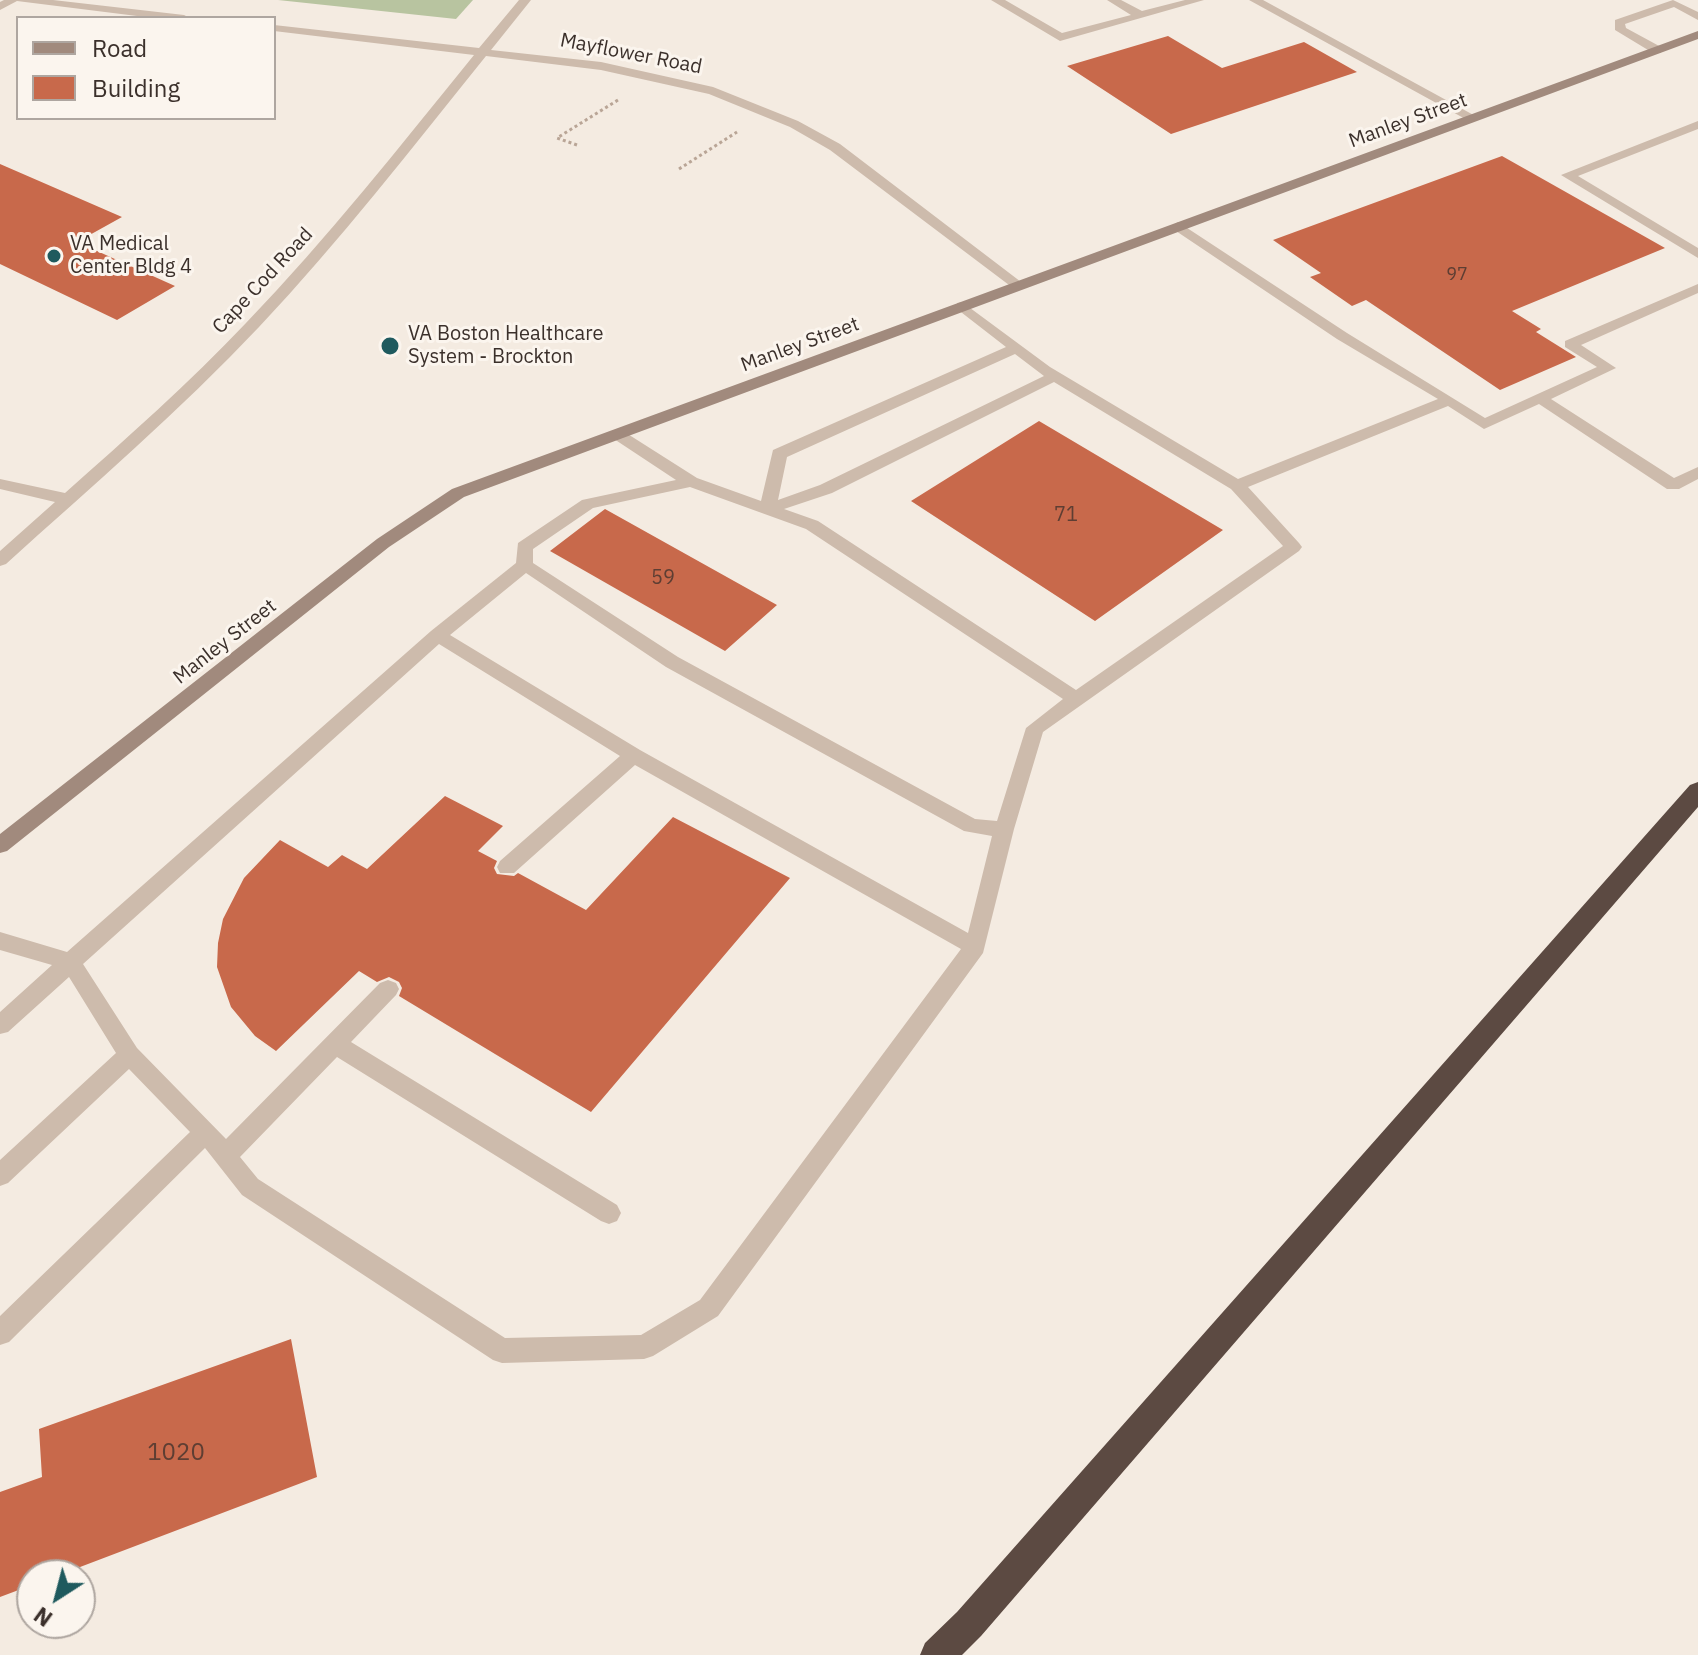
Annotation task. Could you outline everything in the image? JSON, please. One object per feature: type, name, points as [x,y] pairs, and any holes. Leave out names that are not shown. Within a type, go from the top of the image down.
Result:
[{"type":"highway","points":[[937,1655],[969,1624],[1698,791]]},
{"type":"main road","name":"Manley Street","points":[[0,845],[422,515],[458,493],[1698,35]]},
{"type":"lane","points":[[0,7],[12,0]]},
{"type":"lane","points":[[22,0],[166,16]]},
{"type":"lane","name":"Cape Cod Road","points":[[0,560],[168,410],[268,310],[321,251],[525,0]]},
{"type":"lane","points":[[997,0],[1060,37],[1198,0]]},
{"type":"lane","points":[[1113,0],[1140,15]]},
{"type":"lane","points":[[1255,0],[1473,118]]},
{"type":"lane","points":[[1657,50],[1621,30],[1619,22],[1672,2],[1698,17]]},
{"type":"lane","name":"Mayflower Road","points":[[276,28],[601,66],[713,91],[774,115],[835,147],[878,176],[971,252],[1018,285]]},
{"type":"lane","points":[[1698,125],[1568,175],[1698,254]]},
{"type":"lane","points":[[1178,226],[1342,336],[1450,400],[1484,424],[1608,368],[1570,344],[1698,288]]},
{"type":"lane","points":[[0,941],[71,962],[129,1055],[206,1132],[250,1187],[502,1351],[644,1347],[709,1308],[975,947],[1004,829],[1035,728],[1293,547],[1237,485],[1055,376],[962,306]]},
{"type":"lane","points":[[768,509],[779,454],[1016,348]]},
{"type":"lane","points":[[768,509],[826,489],[1055,376]]},
{"type":"lane","points":[[1540,398],[1673,485],[1698,472]]},
{"type":"lane","points":[[1237,485],[1450,400]]},
{"type":"lane","points":[[617,434],[691,482],[812,525],[1077,699]]},
{"type":"lane","points":[[525,565],[524,547],[588,504],[691,482]]},
{"type":"lane","points":[[0,484],[67,499]]},
{"type":"lane","points":[[0,1025],[437,635],[525,565]]},
{"type":"lane","points":[[525,565],[686,669],[971,826],[1004,829]]},
{"type":"lane","points":[[437,635],[633,755],[975,947]]},
{"type":"lane","points":[[507,867],[633,755]]},
{"type":"lane","points":[[225,1156],[388,989]]},
{"type":"lane","points":[[335,1044],[609,1213]]},
{"type":"lane","points":[[0,1175],[129,1055]]},
{"type":"lane","points":[[0,1333],[206,1132]]},
{"type":"path","points":[[577,145],[557,138],[625,96]]},
{"type":"path","points":[[679,169],[738,131]]},
{"type":"green space","points":[[278,0],[473,0],[456,19]]},
{"type":"building","points":[[1168,36],[1222,68],[1304,42],[1357,72],[1171,134],[1067,66]]},
{"type":"building","points":[[1502,156],[1665,248],[1512,311],[1541,329],[1536,332],[1576,357],[1500,390],[1366,300],[1352,306],[1310,277],[1321,273],[1273,240]]},
{"type":"building","name":"VA Medical Center Bldg 4","points":[[0,164],[122,217],[77,242],[175,286],[117,320],[0,264]]},
{"type":"building","points":[[1039,421],[1223,530],[1095,621],[911,501]]},
{"type":"building","points":[[605,509],[777,605],[725,651],[550,551]]},
{"type":"building","points":[[445,796],[503,826],[478,851],[497,861],[494,868],[497,874],[514,876],[518,873],[586,910],[673,817],[790,878],[591,1112],[399,996],[402,988],[399,982],[389,977],[377,982],[359,971],[276,1051],[255,1036],[231,1007],[217,967],[223,919],[244,878],[280,840],[328,867],[342,855],[367,869]]},
{"type":"building","points":[[291,1339],[317,1477],[96,1561],[16,1559],[16,1591],[0,1597],[0,1492],[42,1477],[39,1429]]},
{"type":"place","name":"VA Medical Center Bldg 4","points":[[54,256]]},
{"type":"place","name":"VA Boston Healthcare System - Brockton","points":[[390,346]]}]
